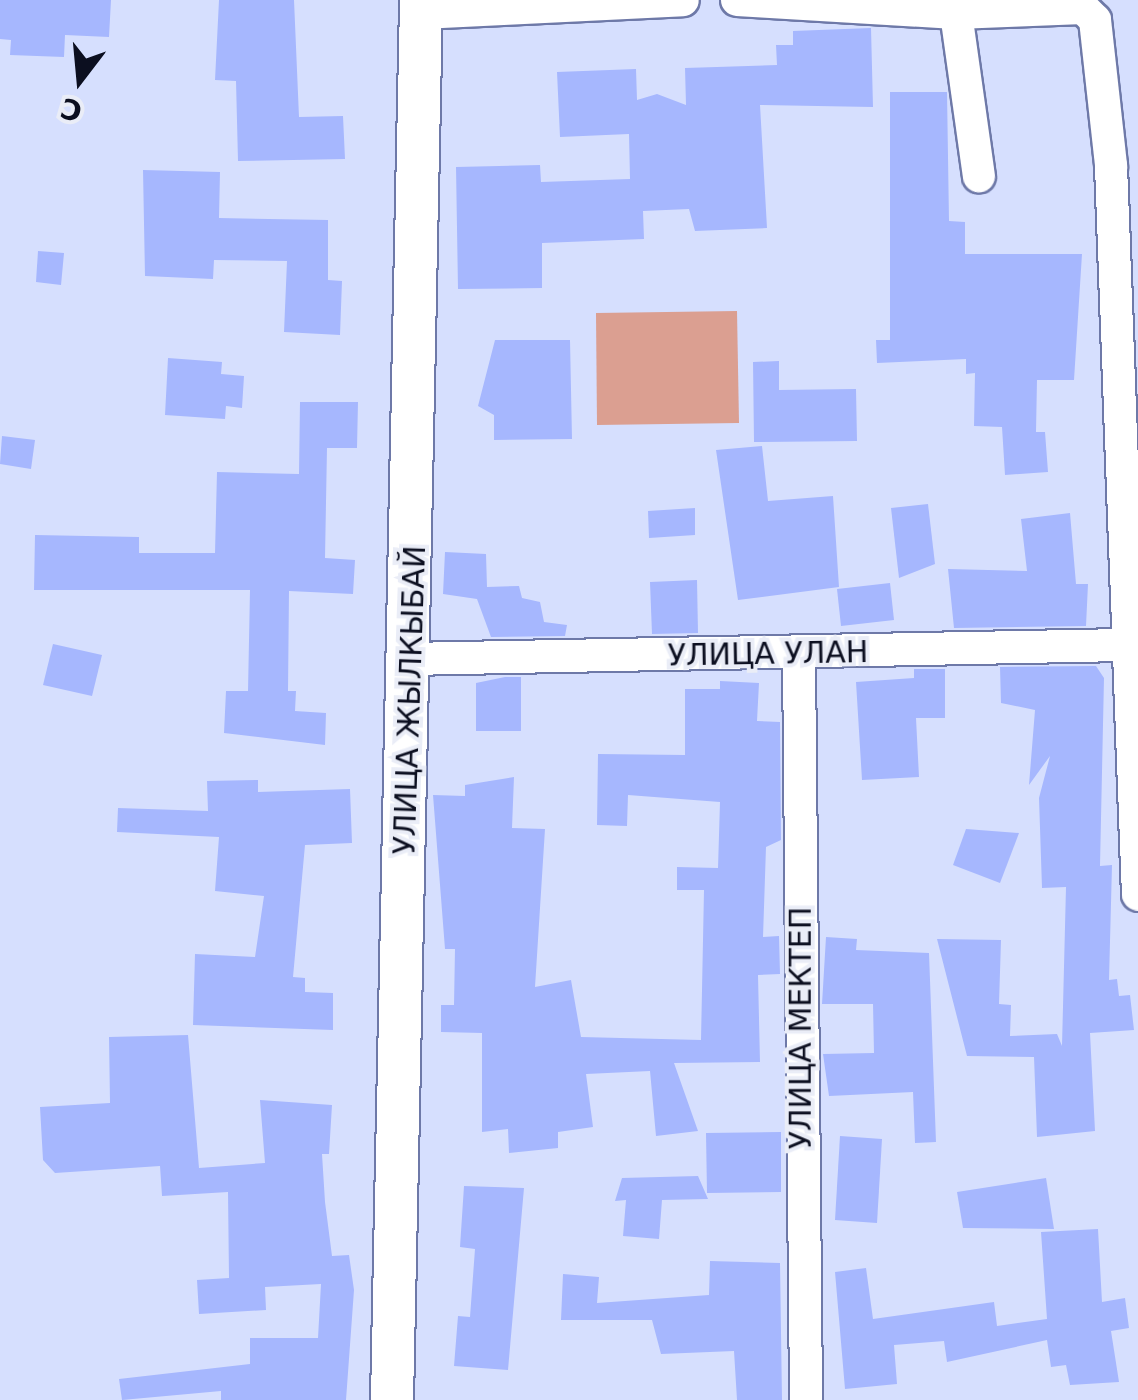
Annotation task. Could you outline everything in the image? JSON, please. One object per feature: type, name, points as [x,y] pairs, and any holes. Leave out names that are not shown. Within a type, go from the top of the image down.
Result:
[{"type":"street","points":[[421,6],[683,0]]},
{"type":"street","points":[[737,0],[956,13],[1048,5],[1083,8],[1096,20],[1095,60],[1110,166],[1138,896]]},
{"type":"street","name":"УЛИЦА ЖЫЛКЫБАЙ","points":[[392,1400],[421,6]]},
{"type":"street","points":[[956,13],[979,176]]},
{"type":"street","name":"УЛИЦА УЛАН","points":[[408,659],[799,656],[1126,644]]},
{"type":"street","name":"УЛИЦА МЕКТЕП","points":[[799,656],[806,1400]]},
{"type":"shaded area","points":[[737,311],[739,423],[597,425],[596,313]]},
{"type":"building","points":[[0,0],[111,0],[109,37],[65,35],[64,57],[10,55],[11,40],[0,39]]},
{"type":"building","points":[[219,0],[294,0],[299,117],[343,116],[345,159],[238,161],[236,81],[215,80]]},
{"type":"building","points":[[871,28],[873,107],[760,105],[767,228],[695,231],[689,209],[643,211],[644,239],[542,243],[542,288],[458,289],[456,167],[540,165],[541,182],[630,179],[629,134],[560,137],[557,72],[636,69],[637,100],[657,94],[686,105],[685,68],[777,65],[776,45],[793,45],[793,31]]},
{"type":"building","points":[[890,92],[947,92],[949,221],[965,222],[965,254],[1082,254],[1074,380],[1037,380],[1036,432],[1045,432],[1048,472],[1005,475],[1002,427],[974,426],[975,373],[966,374],[966,359],[877,363],[876,340],[890,340]]},
{"type":"building","points":[[143,170],[220,172],[219,218],[328,220],[328,280],[342,281],[340,335],[284,332],[287,261],[214,260],[213,279],[145,276]]},
{"type":"building","points":[[38,251],[64,253],[61,285],[36,282]]},
{"type":"building","points":[[495,340],[570,340],[572,439],[494,440],[494,415],[478,406]]},
{"type":"building","points":[[168,358],[222,362],[221,374],[244,376],[242,408],[226,406],[225,419],[165,415]]},
{"type":"building","points":[[779,361],[779,390],[856,389],[857,441],[754,442],[753,362]]},
{"type":"building","points":[[300,402],[358,402],[357,448],[327,448],[325,558],[355,560],[353,594],[289,591],[288,691],[296,691],[295,711],[326,713],[325,745],[224,733],[226,691],[248,691],[250,590],[34,590],[35,535],[139,537],[139,553],[215,553],[217,472],[299,474]]},
{"type":"building","points":[[2,436],[35,440],[31,469],[0,464]]},
{"type":"building","points":[[762,446],[768,501],[833,496],[839,587],[738,600],[716,450]]},
{"type":"building","points":[[928,504],[935,564],[899,578],[891,508]]},
{"type":"building","points":[[695,508],[695,535],[649,538],[648,511]]},
{"type":"building","points":[[1070,513],[1076,584],[1088,584],[1086,626],[954,628],[948,569],[1027,571],[1021,519]]},
{"type":"building","points":[[445,552],[486,554],[487,587],[519,586],[522,598],[540,602],[544,622],[567,625],[565,636],[491,637],[477,599],[443,594]]},
{"type":"building","points":[[697,580],[698,633],[652,634],[650,582]]},
{"type":"building","points":[[890,583],[894,620],[841,626],[837,589]]},
{"type":"building","points":[[53,644],[102,655],[92,696],[43,685]]},
{"type":"building","points":[[1096,666],[1104,678],[1100,866],[1112,865],[1109,980],[1117,979],[1119,996],[1130,995],[1134,1030],[1090,1033],[1095,1131],[1037,1137],[1034,1057],[967,1056],[937,939],[1001,940],[999,1004],[1011,1005],[1010,1036],[1057,1034],[1062,1046],[1066,887],[1042,888],[1039,798],[1050,756],[1029,785],[1035,710],[1001,703],[1000,667]]},
{"type":"building","points":[[914,669],[945,669],[945,718],[916,718],[919,777],[862,780],[856,682],[914,678]]},
{"type":"building","points":[[521,677],[521,731],[476,731],[476,683]]},
{"type":"building","points":[[720,681],[759,683],[757,721],[780,722],[781,840],[766,847],[763,937],[779,936],[780,974],[758,975],[760,1062],[674,1063],[698,1131],[656,1136],[650,1071],[586,1074],[593,1127],[558,1132],[558,1148],[509,1153],[508,1129],[482,1132],[482,1033],[441,1032],[441,1005],[454,1005],[455,949],[445,949],[433,795],[465,796],[465,785],[514,777],[512,828],[545,829],[535,987],[571,980],[581,1037],[701,1040],[704,890],[677,890],[677,867],[718,868],[720,802],[628,795],[627,826],[597,825],[598,754],[685,755],[685,689],[720,689]]},
{"type":"building","points":[[258,780],[258,792],[350,789],[352,843],[305,845],[293,977],[305,978],[305,992],[333,993],[333,1030],[193,1025],[195,954],[255,957],[264,896],[215,891],[219,837],[117,832],[118,808],[208,811],[207,781]]},
{"type":"building","points":[[966,829],[1019,833],[1000,883],[953,865]]},
{"type":"building","points":[[826,937],[857,939],[856,950],[929,953],[936,1142],[915,1143],[913,1092],[829,1096],[823,1054],[874,1053],[873,1004],[822,1004]]},
{"type":"building","points":[[188,1035],[199,1168],[265,1163],[260,1100],[332,1105],[329,1154],[322,1154],[325,1202],[332,1256],[349,1255],[354,1290],[346,1400],[221,1400],[221,1391],[122,1400],[119,1379],[250,1364],[250,1338],[318,1338],[321,1284],[265,1287],[266,1310],[199,1314],[197,1280],[229,1278],[228,1192],[162,1196],[160,1166],[55,1173],[43,1160],[40,1107],[110,1103],[109,1037]]},
{"type":"building","points":[[781,1132],[781,1192],[707,1193],[706,1133]]},
{"type":"building","points":[[840,1136],[882,1139],[877,1223],[835,1220]]},
{"type":"building","points":[[698,1176],[708,1199],[662,1200],[659,1239],[623,1236],[626,1200],[615,1201],[622,1178]]},
{"type":"building","points":[[1046,1178],[1054,1229],[963,1228],[957,1192]]},
{"type":"building","points":[[464,1186],[524,1188],[508,1370],[454,1366],[458,1316],[470,1317],[475,1249],[460,1247]]},
{"type":"building","points":[[1098,1229],[1102,1302],[1125,1298],[1129,1328],[1111,1331],[1119,1382],[1070,1385],[1066,1365],[1051,1367],[1047,1340],[947,1362],[944,1341],[894,1345],[897,1384],[845,1389],[835,1272],[866,1268],[873,1319],[994,1302],[997,1326],[1047,1319],[1041,1232]]},
{"type":"building","points":[[710,1261],[780,1263],[782,1400],[737,1400],[734,1351],[661,1354],[652,1320],[561,1320],[563,1274],[599,1277],[597,1303],[709,1295]]}]
